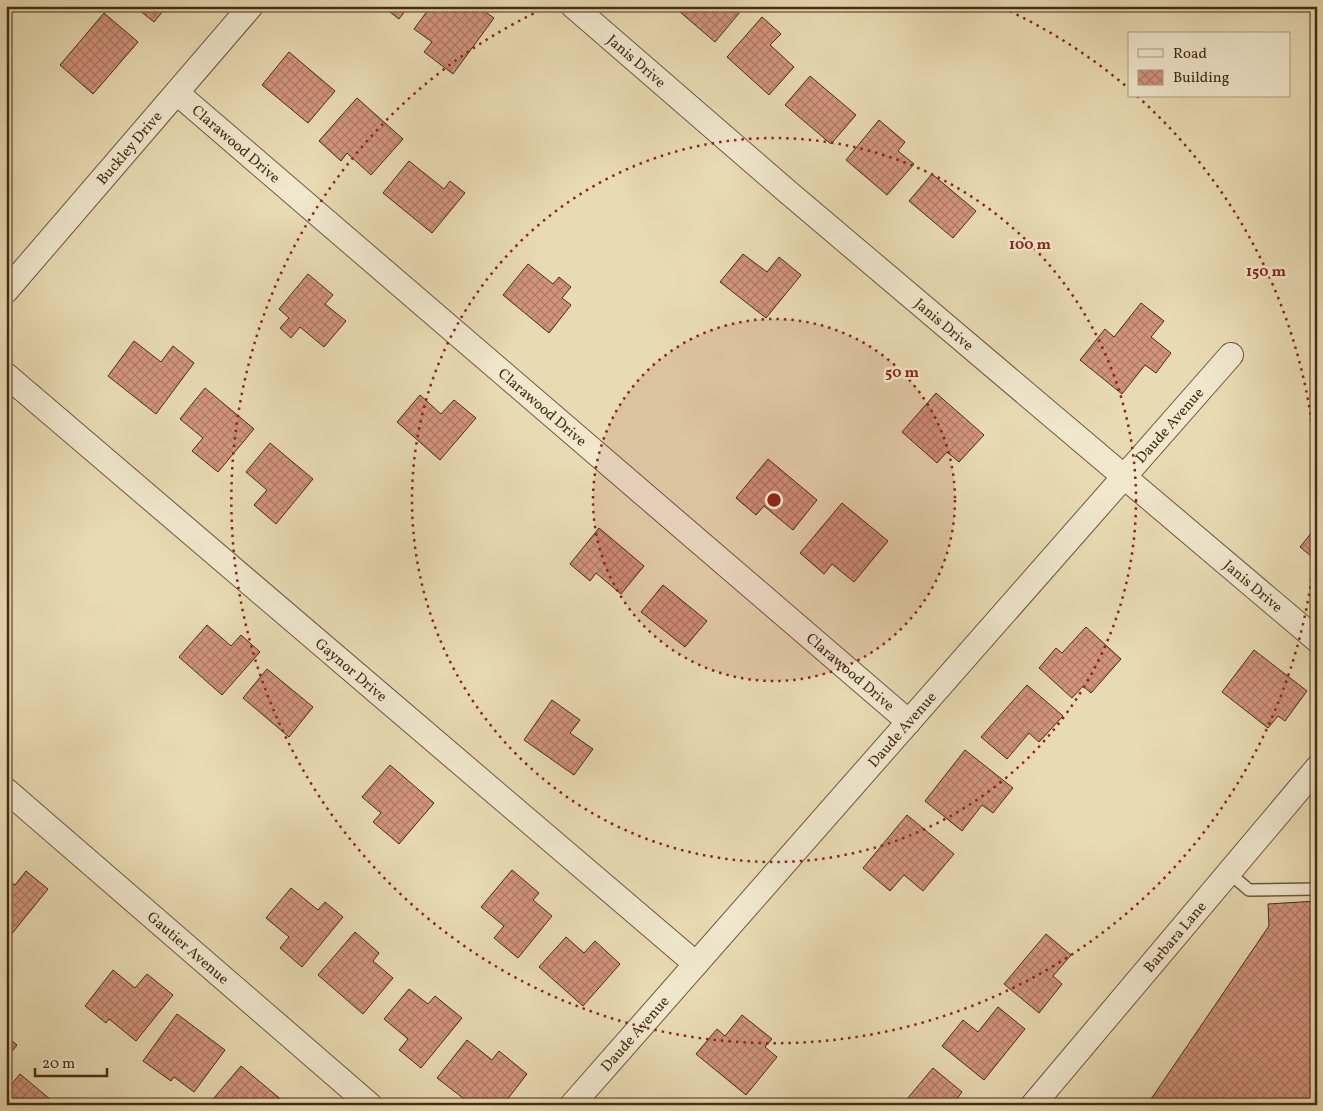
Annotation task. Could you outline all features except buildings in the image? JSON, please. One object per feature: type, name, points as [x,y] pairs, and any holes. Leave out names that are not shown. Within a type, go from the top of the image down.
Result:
[{"type":"street","name":"Buckley Drive","points":[[6,291],[251,6]]},
{"type":"street","name":"Janis Drive","points":[[574,6],[782,187],[1317,640]]},
{"type":"street","name":"Clarawood Drive","points":[[177,93],[909,722]]},
{"type":"street","name":"Daude Avenue","points":[[572,1105],[1231,355]]},
{"type":"street","name":"Gaynor Drive","points":[[6,375],[696,964]]},
{"type":"street","name":"Barbara Lane","points":[[1033,1105],[1317,768]]},
{"type":"street","name":"Gautier Avenue","points":[[6,790],[370,1105]]},
{"type":"lane","points":[[1229,873],[1249,890],[1317,889]]}]
